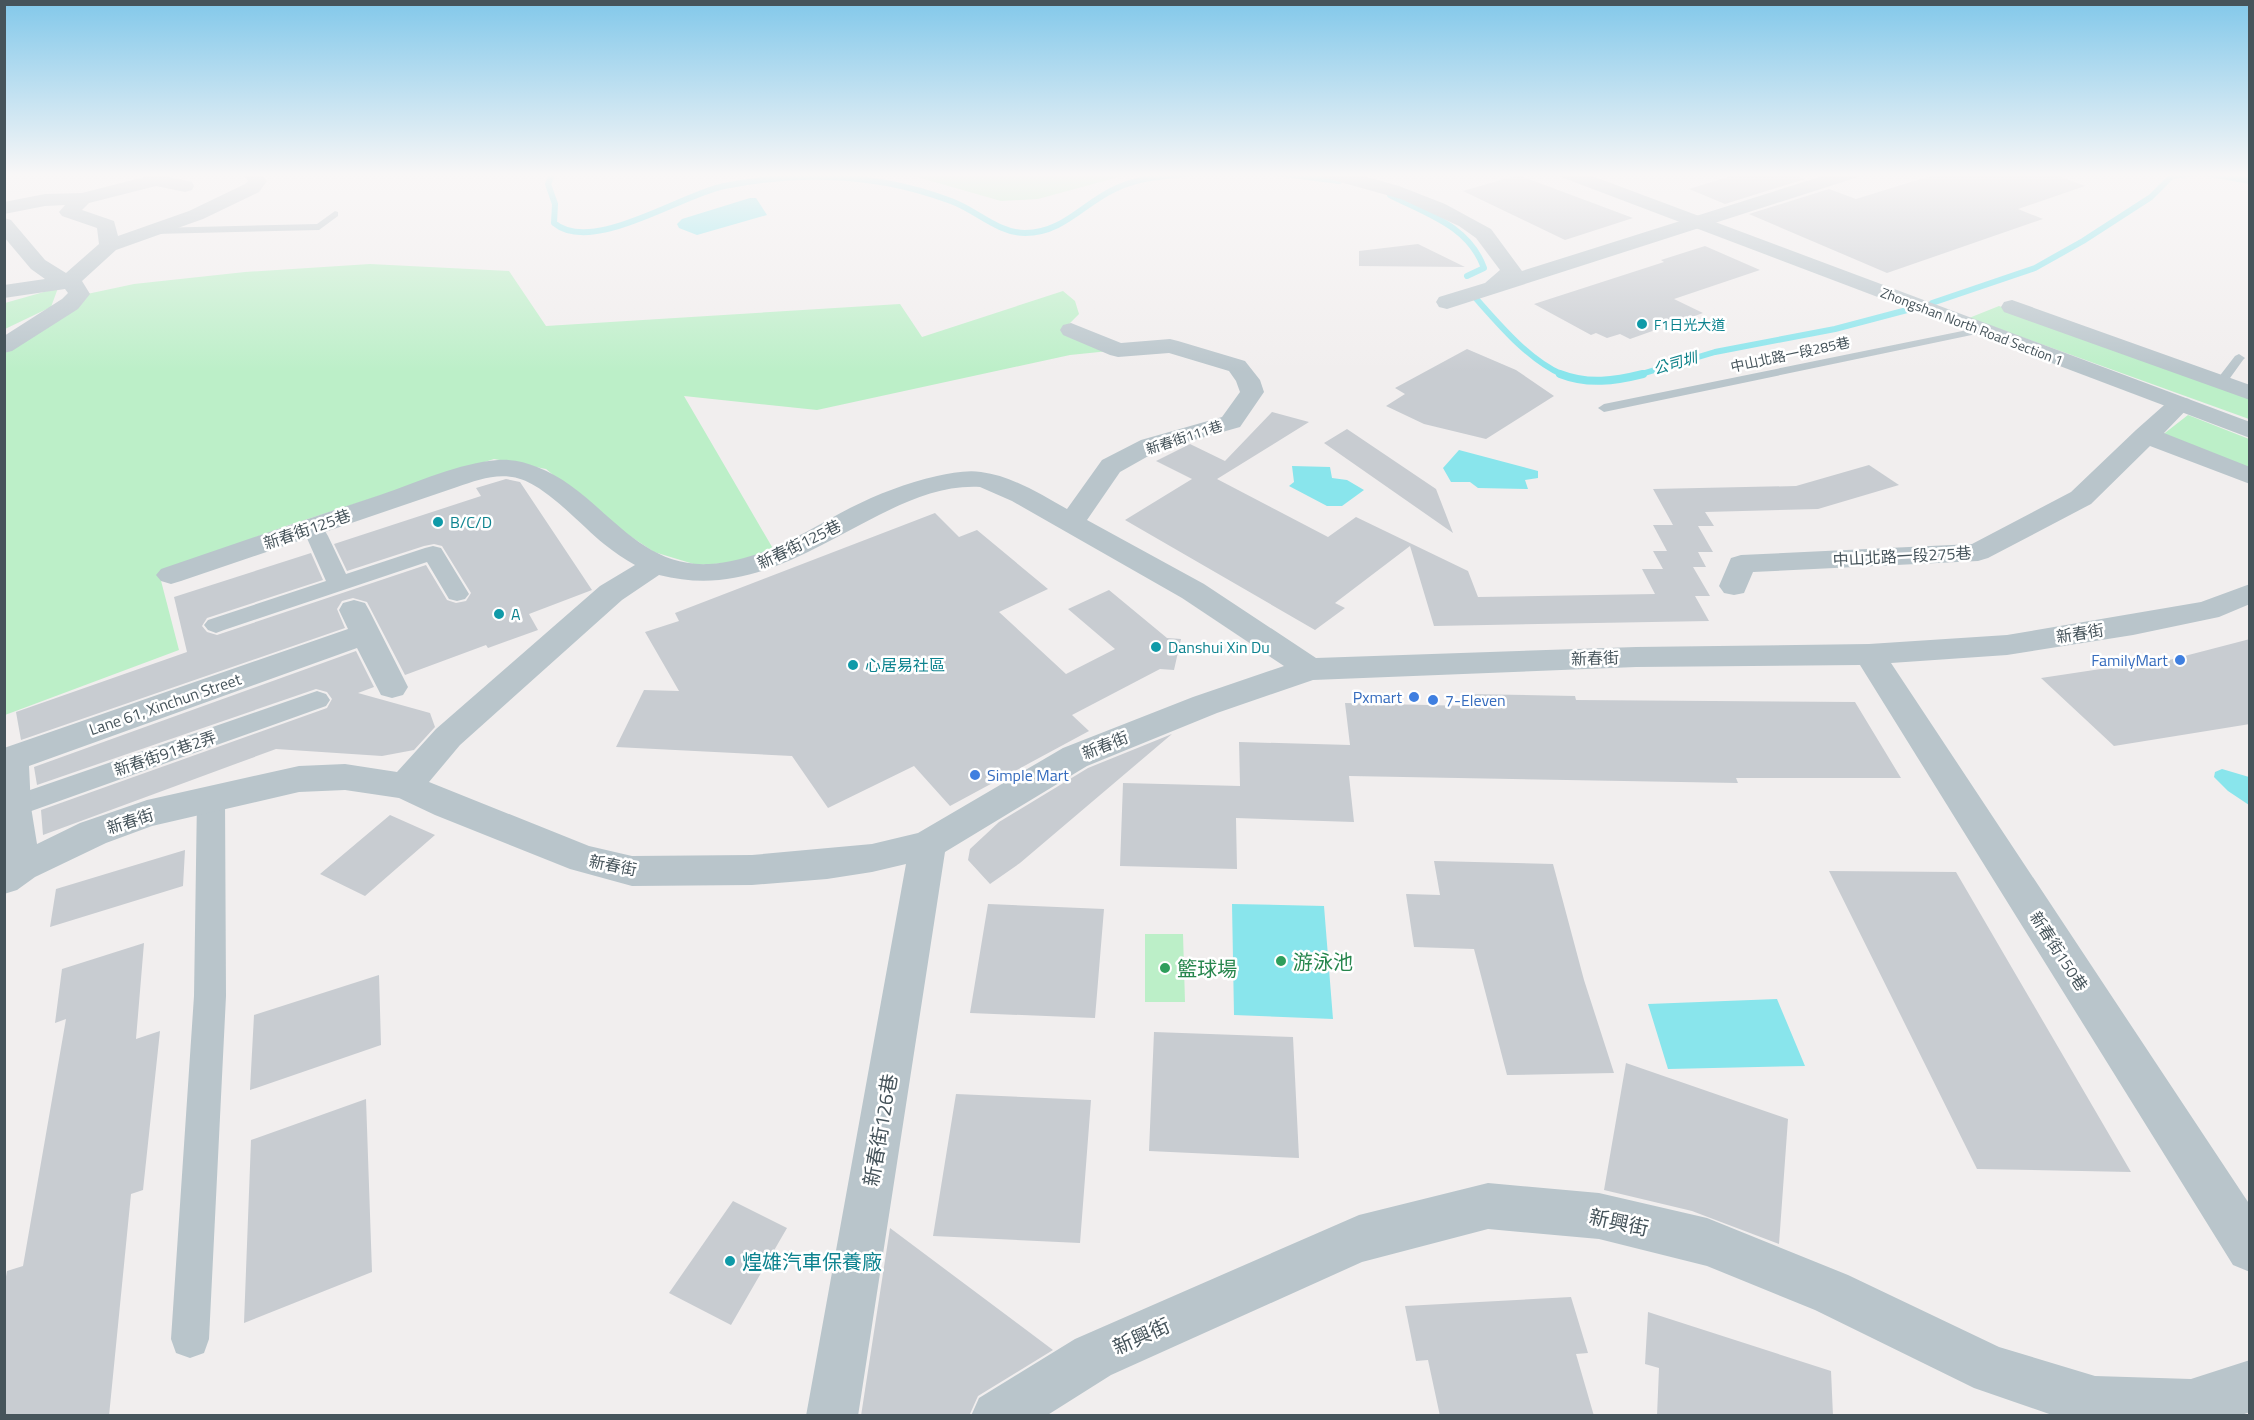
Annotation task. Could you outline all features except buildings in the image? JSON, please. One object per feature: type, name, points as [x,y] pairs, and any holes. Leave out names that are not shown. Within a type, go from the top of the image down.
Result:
[{"type":"street","points":[[4,346],[70,304],[79,294],[77,287],[49,275],[29,258],[19,239]]},
{"type":"street","points":[[108,239],[109,246]]},
{"type":"street","points":[[4,292],[69,282],[109,246],[129,239]]},
{"type":"street","points":[[1489,239],[1503,262],[1512,271],[1492,288]]},
{"type":"street","points":[[1447,302],[1640,239]]},
{"type":"street","name":"Zhongshan North Road Section 1","points":[[1739,239],[2250,431]]},
{"type":"street","points":[[2012,307],[2250,393]]},
{"type":"street","name":"新春街111巷","points":[[1071,330],[1118,350],[1170,346],[1237,366],[1248,380],[1252,392],[1231,422],[1150,445],[1111,466],[1071,522]]},
{"type":"street","name":"中山北路一段275巷","points":[[1734,586],[1741,564],[1978,552],[2081,498],[2180,404]]},
{"type":"street","points":[[2145,435],[2250,476]]},
{"type":"street","name":"新春街125巷","points":[[171,575],[448,481],[484,471],[514,469],[544,480],[580,508],[607,534],[654,566],[708,574],[750,568],[802,546],[886,499],[916,488],[963,480],[982,480],[1003,486],[1193,591],[1310,669]]},
{"type":"street","points":[[317,536],[339,585]]},
{"type":"street","points":[[216,625],[434,553],[457,594]]},
{"type":"street","points":[[405,786],[456,730],[611,593],[654,566]]},
{"type":"street","name":"新春街","points":[[14,873],[93,833],[147,814],[299,779],[345,777],[405,786],[448,806],[583,859],[632,871],[752,870],[826,864],[872,858],[928,845],[1076,757],[1205,705],[1310,669],[1636,657],[1869,654],[2007,645],[2133,625],[2208,610],[2250,593]]},
{"type":"street","name":"Lane 61, Xinchun Street","points":[[14,807],[11,759],[360,622],[392,687]]},
{"type":"street","name":"新春街150巷","points":[[1869,654],[2250,1248]]},
{"type":"street","name":"新春街91巷2弄","points":[[14,807],[317,700]]},
{"type":"street","points":[[190,1339],[210,996],[211,798]]},
{"type":"street","points":[[14,807],[14,873]]},
{"type":"street","name":"新春街126巷","points":[[832,1416],[928,845]]},
{"type":"street","name":"新興街","points":[[998,1416],[1093,1357],[1359,1239],[1488,1206],[1599,1216],[1707,1242],[1831,1292],[1992,1370],[2095,1402],[2192,1405],[2250,1386]]},
{"type":"lane","name":"中山北路一段285巷","points":[[1604,408],[1982,330]]},
{"type":"lane","points":[[2221,382],[2239,358]]},
{"type":"green space","points":[[370,264],[509,271],[546,326],[900,304],[922,337],[1063,291],[1075,301],[1079,314],[1064,329],[1109,351],[1070,355],[817,410],[684,396],[775,552],[744,562],[697,565],[654,552],[609,522],[546,469],[494,459],[286,526],[159,573],[179,650],[5,715],[5,353],[87,294],[134,284],[245,272]]},
{"type":"green space","points":[[58,288],[51,307],[5,329],[5,303]]},
{"type":"green space","points":[[1999,306],[2249,395],[2249,419],[1969,318]]},
{"type":"green space","points":[[2188,415],[2249,439],[2249,471],[2161,436]]},
{"type":"green space","name":"籃球場","points":[[1145,934],[1183,934],[1185,1002],[1145,1002]]},
{"type":"water","points":[[1459,450],[1538,471],[1538,478],[1525,480],[1528,489],[1478,488],[1470,482],[1451,482],[1443,468]]},
{"type":"water","points":[[1292,466],[1330,467],[1332,478],[1347,480],[1364,490],[1342,506],[1327,506],[1289,486],[1294,482]]},
{"type":"water","points":[[2222,769],[2249,777],[2249,805],[2228,791],[2214,777],[2215,772]]},
{"type":"water","name":"游泳池","points":[[1232,904],[1324,906],[1333,1019],[1234,1015]]},
{"type":"water","points":[[1777,999],[1805,1066],[1668,1069],[1648,1004]]},
{"type":"waterway","name":"公司圳","points":[[1465,239],[1484,268],[1467,276]]},
{"type":"waterway","name":"公司圳","points":[[1932,303],[2035,268],[2086,239]]},
{"type":"waterway","name":"公司圳","points":[[1472,294],[1525,350],[1563,375]]},
{"type":"waterway","name":"公司圳","points":[[1638,375],[1715,352],[1835,329],[1907,310]]},
{"type":"waterway","name":"公司圳","points":[[1638,375],[1643,374]]},
{"type":"waterway","name":"公司圳","points":[[1563,375],[1591,381],[1638,375]]},
{"type":"place","name":"F1日光大道","points":[[1642,324]]},
{"type":"place","name":"B/C/D","points":[[438,522]]},
{"type":"place","name":"A","points":[[499,614]]},
{"type":"place","name":"Danshui Xin Du","points":[[1156,647]]},
{"type":"place","name":"FamilyMart","points":[[2180,660]]},
{"type":"place","name":"心居易社區","points":[[853,665]]},
{"type":"place","name":"Pxmart","points":[[1414,697]]},
{"type":"place","name":"7-Eleven","points":[[1433,700]]},
{"type":"place","name":"Simple Mart","points":[[975,775]]},
{"type":"place","name":"游泳池","points":[[1281,961]]},
{"type":"place","name":"籃球場","points":[[1165,968]]},
{"type":"place","name":"煌雄汽車保養廠","points":[[730,1261]]}]
